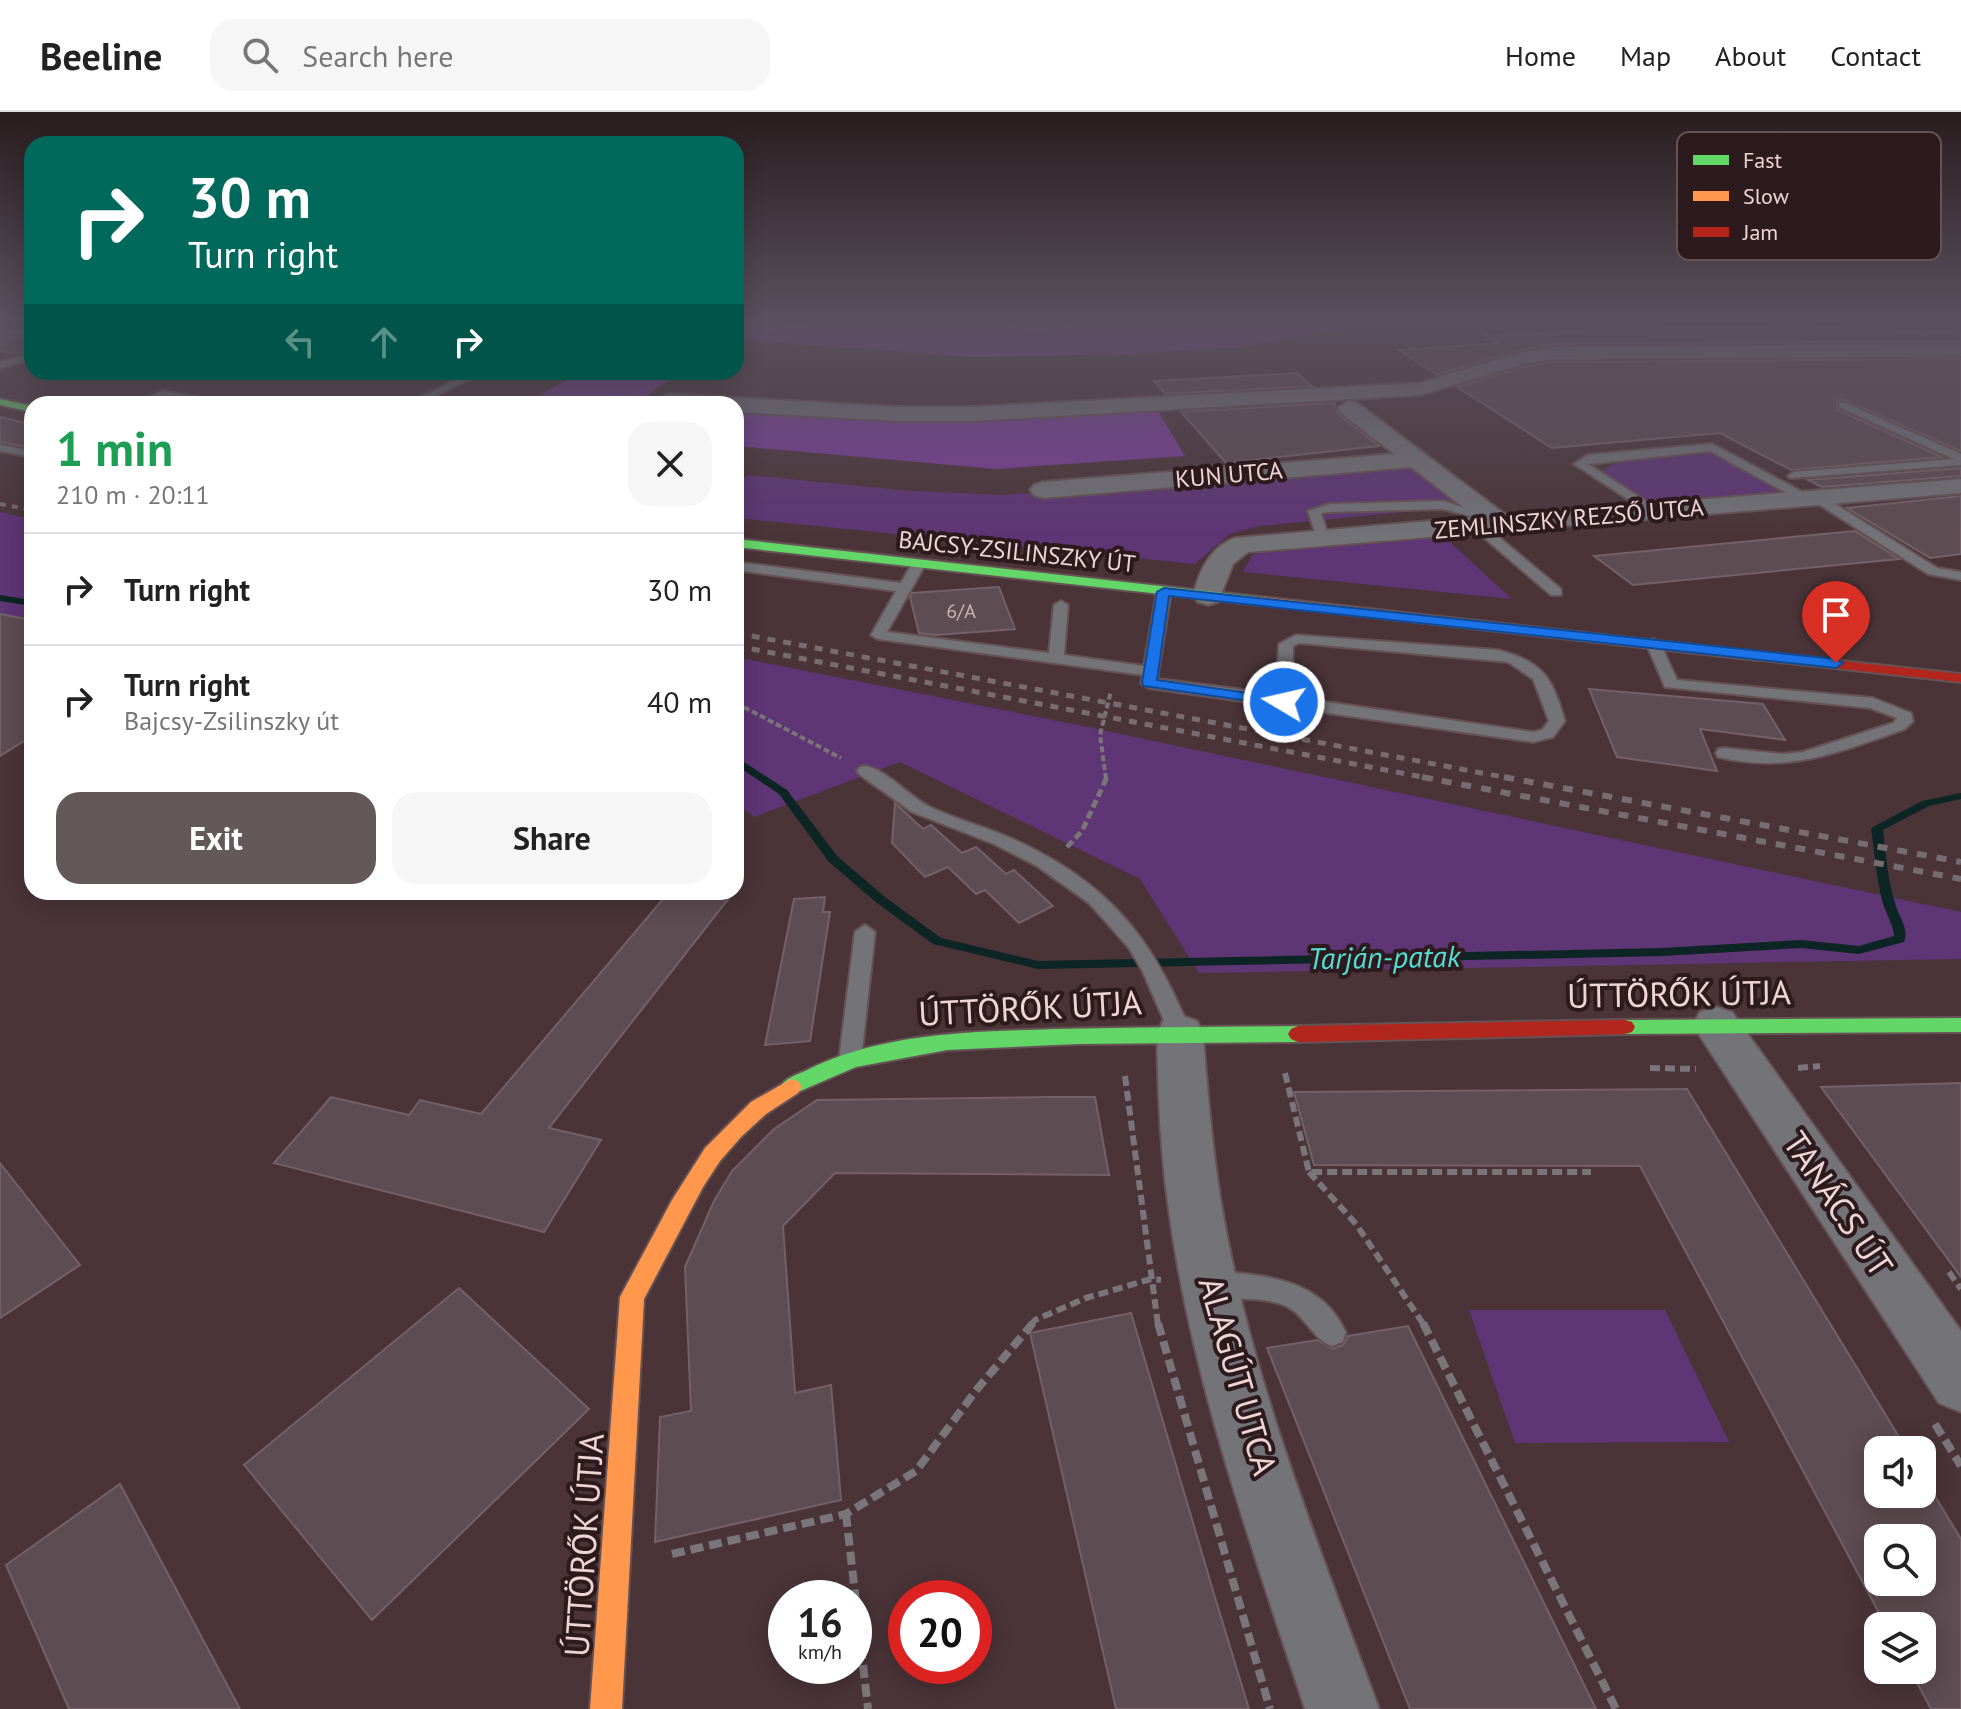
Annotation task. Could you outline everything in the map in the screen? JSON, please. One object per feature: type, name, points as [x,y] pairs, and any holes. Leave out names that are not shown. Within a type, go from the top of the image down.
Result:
[{"type":"main road","points":[[0,402],[24,407]]},
{"type":"main road","name":"BAJCSY-ZSILINSZKY ÚT","points":[[744,544],[1961,678]]},
{"type":"main road","name":"ÚTTÖRŐK ÚTJA","points":[[606,1709],[632,1297],[661,1248],[690,1184],[711,1154],[737,1125],[798,1082],[850,1060],[885,1050],[941,1042],[1175,1031],[1248,1035],[1716,1024],[1961,1025]]},
{"type":"street","points":[[744,405],[900,414],[999,413],[1393,391]]},
{"type":"street","points":[[1349,408],[1492,523]]},
{"type":"street","name":"KUN UTCA","points":[[1043,490],[1415,459]]},
{"type":"street","name":"ZEMLINSZKY REZSŐ UTCA","points":[[1208,596],[1210,583],[1228,550],[1245,544],[1961,486]]},
{"type":"street","name":"TANÁCS ÚT","points":[[1716,1024],[1961,1382]]},
{"type":"street","name":"ALAGÚT UTCA","points":[[1175,1031],[1190,1176],[1211,1283],[1252,1434],[1342,1709]]},
{"type":"lane","points":[[1843,405],[1961,460]]},
{"type":"lane","points":[[1654,512],[1580,464],[1588,458],[1712,447],[1812,499],[1933,571],[1961,576]]},
{"type":"lane","points":[[0,448],[24,452]]},
{"type":"lane","points":[[1794,476],[1961,460]]},
{"type":"lane","points":[[1492,523],[1556,592]]},
{"type":"lane","points":[[918,565],[878,635],[1056,658],[1284,702],[1533,737],[1543,737],[1552,731],[1557,721],[1544,680],[1522,661],[1498,655],[1316,639],[1296,639],[1286,644],[1284,702]]},
{"type":"lane","points":[[744,567],[905,588]]},
{"type":"lane","points":[[1150,678],[1164,592]]},
{"type":"lane","points":[[1056,658],[1061,605]]},
{"type":"lane","points":[[1653,643],[1671,684],[1873,703],[1905,716],[1905,721],[1899,726],[1805,757],[1782,759],[1724,753]]},
{"type":"lane","points":[[866,771],[925,811],[1010,844],[1050,865],[1107,905],[1134,939],[1175,1031]]},
{"type":"lane","points":[[850,1060],[865,932]]},
{"type":"lane","points":[[1211,1283],[1295,1295],[1321,1313],[1332,1333]]},
{"type":"path","points":[[1050,865],[1082,831],[1107,776],[1100,735],[1113,686],[1123,681],[1150,678]]},
{"type":"path","points":[[744,707],[866,771]]},
{"type":"path","points":[[1110,1071],[1175,1031]]},
{"type":"path","points":[[1639,1068],[1747,1070],[1828,1066]]},
{"type":"path","points":[[1270,1072],[1299,1072]]},
{"type":"path","points":[[1285,1072],[1309,1172],[1356,1224],[1427,1329],[1616,1709]]},
{"type":"path","points":[[1309,1172],[1591,1172]]},
{"type":"path","points":[[663,1556],[846,1514],[916,1471],[978,1388],[1035,1320],[1086,1298],[1151,1279],[1211,1283]]},
{"type":"path","points":[[846,1514],[868,1709]]},
{"type":"shaded area","points":[[548,391],[654,391],[646,396],[538,396]]},
{"type":"shaded area","points":[[1158,411],[1185,456],[996,469],[744,447],[744,413],[912,421],[1000,421]]},
{"type":"shaded area","points":[[1711,453],[1782,493],[1648,504],[1601,472],[1615,463]]},
{"type":"shaded area","points":[[1409,462],[1466,506],[1259,526],[1230,534],[1195,564],[744,519],[744,478],[748,475],[911,491],[1004,495]]},
{"type":"shaded area","points":[[0,512],[24,517],[24,618],[0,614]]},
{"type":"shaded area","points":[[1442,535],[1512,599],[1243,572],[1252,555],[1269,550]]},
{"type":"shaded area","points":[[744,659],[1083,726],[1961,912],[1961,959],[1199,973],[1140,879],[900,762],[754,817],[744,809]]},
{"type":"shaded area","points":[[1469,1310],[1665,1310],[1729,1442],[1515,1443]]},
{"type":"building","points":[[1162,391],[1229,391],[1165,394]]},
{"type":"building","points":[[1462,391],[1961,391],[1961,451],[1842,399],[1837,401],[1838,410],[1942,457],[1791,470],[1720,433],[1552,448]]},
{"type":"building","points":[[1334,403],[1339,415],[1379,446],[1226,463],[1181,412]]},
{"type":"building","points":[[0,417],[24,422],[24,446],[0,442]]},
{"type":"building","points":[[1961,468],[1961,476],[1822,487],[1808,480]]},
{"type":"building","points":[[1961,496],[1961,554],[1930,558],[1847,508]]},
{"type":"building","points":[[1855,531],[1899,559],[1633,585],[1594,556]]},
{"type":"building","points":[[999,587],[1015,629],[936,635],[919,633],[910,597],[912,593]]},
{"type":"building","points":[[0,614],[24,618],[24,741],[0,756]]},
{"type":"building","points":[[1589,689],[1763,704],[1785,740],[1700,729],[1717,771],[1617,757]]},
{"type":"building","points":[[895,803],[923,829],[931,825],[962,853],[976,847],[1006,874],[1014,870],[1053,906],[1019,923],[985,890],[976,894],[948,867],[925,877],[892,843]]},
{"type":"building","points":[[825,897],[823,912],[830,912],[810,1041],[765,1045],[794,899]]},
{"type":"building","points":[[662,900],[727,900],[549,1128],[601,1140],[544,1232],[274,1163],[331,1097],[409,1115],[420,1100],[481,1114]]},
{"type":"building","points":[[1961,1083],[1961,1277],[1821,1087]]},
{"type":"building","points":[[1687,1089],[1898,1436],[1864,1436],[1864,1508],[1936,1508],[1936,1498],[1961,1539],[1961,1709],[1931,1709],[1918,1684],[1936,1684],[1936,1612],[1879,1612],[1870,1596],[1936,1596],[1936,1524],[1864,1524],[1864,1585],[1640,1166],[1314,1165],[1294,1092]]},
{"type":"building","points":[[1095,1097],[1109,1175],[835,1173],[783,1226],[795,1393],[831,1385],[841,1500],[655,1542],[660,1417],[691,1411],[685,1267],[714,1201],[732,1171],[774,1129],[817,1100]]},
{"type":"building","points":[[0,1163],[80,1265],[0,1318]]},
{"type":"building","points":[[459,1288],[589,1409],[372,1620],[244,1465]]},
{"type":"building","points":[[1131,1313],[1249,1709],[1116,1709],[1030,1333]]},
{"type":"building","points":[[1408,1326],[1596,1709],[1410,1709],[1267,1348],[1317,1340],[1333,1349],[1343,1345],[1348,1336]]},
{"type":"building","points":[[120,1484],[240,1709],[69,1709],[6,1565]]},
{"type":"waterway","name":"Tarján-patak","points":[[0,598],[24,602]]},
{"type":"waterway","name":"Tarján-patak","points":[[744,765],[783,792],[833,859],[881,900],[937,941],[1038,965],[1662,952],[1801,944],[1859,950],[1900,939],[1886,890],[1877,829],[1926,803],[1961,796]]},
{"type":"railway","points":[[0,504],[24,508]]},
{"type":"railway","points":[[744,635],[1514,779]]},
{"type":"railway","points":[[744,648],[1433,779]]},
{"type":"railway","points":[[1422,777],[1961,879]]},
{"type":"railway","points":[[1504,777],[1961,862]]},
{"type":"traffic: fast","points":[[0,402],[24,407]]},
{"type":"traffic: fast","points":[[744,544],[1260,601]]},
{"type":"traffic: fast","points":[[1625,1027],[1961,1025]]},
{"type":"traffic: fast","points":[[791,1087],[852,1060],[947,1042],[1078,1036],[1298,1034]]},
{"type":"traffic: slow","points":[[1260,601],[1757,656]]},
{"type":"traffic: slow","points":[[606,1709],[632,1297],[695,1180],[712,1155],[759,1108],[791,1087]]},
{"type":"traffic: jam","points":[[1757,656],[1961,678]]},
{"type":"traffic: jam","points":[[1298,1034],[1625,1027]]},
{"type":"route","points":[[1284,702],[1149,683],[1164,592],[1836,663]]}]
